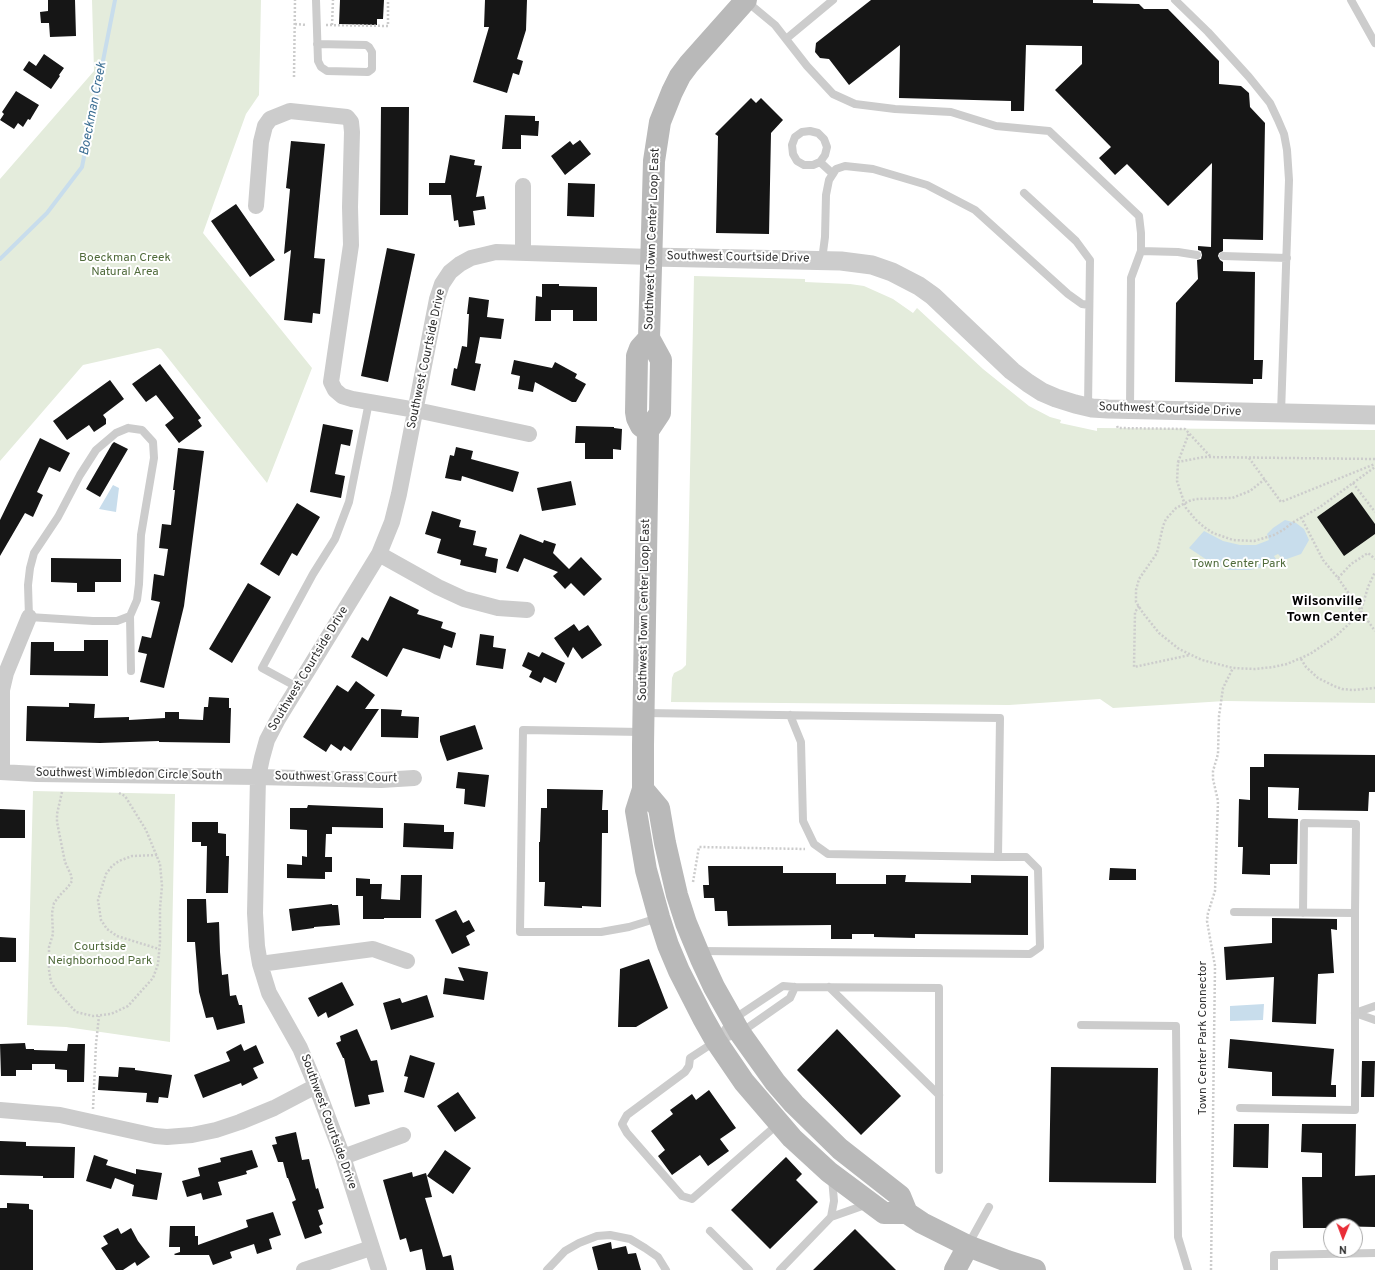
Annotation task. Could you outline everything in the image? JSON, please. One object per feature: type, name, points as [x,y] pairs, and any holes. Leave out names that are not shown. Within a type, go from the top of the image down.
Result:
[{"type":"main road","name":"Southwest Town Center Loop East","points":[[745,0],[680,76],[664,110],[657,136],[654,161],[649,338],[638,353],[636,374],[637,418],[641,426],[648,431],[643,789],[636,811],[646,870],[659,918],[679,972],[716,1042],[744,1082],[778,1123],[832,1175],[884,1213],[907,1213]]},
{"type":"main road","points":[[643,789],[659,808],[665,843],[678,895],[698,951],[714,987],[736,1027],[775,1082],[794,1104],[840,1149],[900,1196],[907,1213],[922,1223],[968,1246],[1035,1270]]},
{"type":"main road","points":[[955,1270],[968,1246]]},
{"type":"street","points":[[256,206],[260,142],[265,126],[270,119],[290,111],[348,117],[352,122],[350,207],[351,246],[331,382],[335,390],[342,396],[352,399],[416,410],[529,434]]},
{"type":"street","points":[[523,186],[523,253]]},
{"type":"street","name":"Southwest Courtside Drive","points":[[379,1270],[343,1157],[316,1086],[300,1048],[269,993],[260,964],[257,946],[255,912],[258,777],[267,740],[379,554],[392,522],[416,410],[437,299],[442,284],[450,272],[471,258],[496,252],[857,262],[872,265],[908,279],[934,296],[1012,371],[1028,383],[1056,398],[1088,407],[1130,410],[1375,415]]},
{"type":"street","points":[[379,554],[438,587],[464,599],[498,608],[527,610]]},
{"type":"street","points":[[1,772],[2,690],[6,673],[29,617]]},
{"type":"street","name":"Southwest Wimbledon Circle South","points":[[1,772],[37,774],[258,777]]},
{"type":"street","name":"Southwest Grass Court","points":[[258,777],[381,780],[414,778]]},
{"type":"street","points":[[260,964],[373,949],[407,961]]},
{"type":"street","points":[[0,1110],[60,1115],[93,1121],[155,1136],[167,1137],[192,1135],[216,1130],[274,1108],[316,1086]]},
{"type":"street","points":[[343,1157],[403,1135]]},
{"type":"street","points":[[304,1270],[371,1248]]},
{"type":"lane","points":[[316,0],[318,61],[322,69],[327,71],[368,72],[372,69],[372,52],[366,45],[318,44]]},
{"type":"lane","points":[[745,0],[775,25],[833,94],[855,104],[895,109],[951,112],[996,126],[1049,131],[1139,216],[1141,251],[1131,278],[1130,410]]},
{"type":"lane","points":[[786,39],[833,0]]},
{"type":"lane","points":[[1175,0],[1208,32],[1270,103],[1284,134],[1287,150],[1289,180],[1281,414]]},
{"type":"lane","points":[[1351,0],[1375,43]]},
{"type":"lane","points":[[810,131],[818,133],[824,139],[827,147],[825,155],[820,162],[813,165],[804,165],[797,161],[793,154],[792,145],[795,138],[802,132],[810,131]]},
{"type":"lane","points":[[820,162],[833,174]]},
{"type":"lane","points":[[822,260],[825,237],[826,195],[829,180],[836,169],[845,166],[873,169],[927,185],[975,210],[1068,294],[1082,304],[1089,305]]},
{"type":"lane","points":[[1024,193],[1076,242],[1090,260],[1088,407]]},
{"type":"lane","points":[[1141,251],[1178,252],[1197,255]]},
{"type":"lane","points":[[1223,256],[1287,258]]},
{"type":"lane","points":[[298,687],[262,668],[312,574],[335,540],[349,502],[369,402]]},
{"type":"lane","points":[[130,616],[117,621],[29,617],[28,585],[34,552],[58,517],[80,475],[96,450],[116,433],[128,428],[142,430],[153,442],[154,458],[141,535],[137,600],[130,616],[131,671]]},
{"type":"lane","points":[[698,951],[1030,954],[1040,947],[1038,870],[1026,857],[828,854],[814,844],[803,821],[801,742],[790,715]]},
{"type":"lane","points":[[659,918],[629,927],[601,932],[520,932],[523,730],[643,722],[790,715],[1000,718],[998,857]]},
{"type":"lane","points":[[1240,1108],[1355,1110],[1356,824],[1304,823],[1303,913]]},
{"type":"lane","points":[[1234,912],[1355,913]]},
{"type":"lane","points":[[778,1123],[692,1200],[682,1196],[626,1133],[622,1124],[627,1115],[685,1072],[689,1066],[690,1058],[716,1042],[736,1027],[783,986],[829,988],[939,988],[939,1170]]},
{"type":"lane","points":[[716,1042],[736,1027],[790,998],[795,987]]},
{"type":"lane","points":[[829,988],[939,1095]]},
{"type":"lane","points":[[1355,1013],[1375,1006]]},
{"type":"lane","points":[[1355,1013],[1375,1020]]},
{"type":"lane","points":[[1082,1025],[1176,1026],[1178,1237],[1188,1270]]},
{"type":"lane","points":[[831,1217],[834,1201],[832,1175]]},
{"type":"lane","points":[[780,1270],[831,1217],[870,1203]]},
{"type":"lane","points":[[968,1246],[989,1206]]},
{"type":"lane","points":[[710,1231],[749,1270]]},
{"type":"lane","points":[[547,1270],[565,1251],[579,1243],[597,1236],[610,1235],[630,1239],[645,1248],[658,1258],[666,1270]]},
{"type":"lane","points":[[1274,1270],[1274,1255],[1375,1253]]},
{"type":"path","points":[[294,77],[295,0]]},
{"type":"path","points":[[332,25],[333,0]]},
{"type":"path","points":[[295,24],[388,26],[388,0]]},
{"type":"path","points":[[1114,424],[1118,428],[1185,429],[1210,456]]},
{"type":"path","points":[[1188,433],[1178,462],[1177,481],[1184,504],[1196,520],[1204,527],[1213,533],[1233,540],[1243,541],[1274,535],[1320,507],[1375,467]]},
{"type":"path","points":[[1178,462],[1210,456],[1249,458],[1375,459]]},
{"type":"path","points":[[1249,458],[1281,502],[1375,464]]},
{"type":"path","points":[[1265,479],[1250,491],[1232,498],[1196,500],[1184,504],[1176,508],[1166,519],[1161,533],[1157,553],[1139,579],[1136,590],[1136,602],[1150,623],[1159,633],[1179,649],[1190,655],[1216,664],[1233,668],[1255,669],[1273,667],[1301,659],[1335,637],[1360,611],[1375,572]]},
{"type":"path","points":[[1353,483],[1375,512]]},
{"type":"path","points":[[1302,518],[1323,560],[1338,578],[1375,631]]},
{"type":"path","points":[[1338,578],[1351,564],[1368,553],[1375,559]]},
{"type":"path","points":[[1139,606],[1135,612],[1134,667],[1190,655]]},
{"type":"path","points":[[1301,659],[1306,667],[1318,678],[1334,686],[1342,689],[1353,690],[1375,688]]},
{"type":"path","name":"Town Center Park Connector","points":[[1211,1270],[1215,966],[1207,921],[1208,912],[1215,891],[1218,801],[1213,779],[1218,754],[1219,716],[1223,688],[1233,668]]},
{"type":"path","points":[[62,792],[57,814],[57,822],[65,862],[72,880],[68,888],[56,899],[53,907],[53,934],[49,947],[50,976],[51,982],[56,990],[76,1012],[87,1016],[111,1014],[128,1006],[135,1000],[156,971],[159,949],[162,880],[160,864],[146,830],[125,796],[119,792]]},
{"type":"path","points":[[693,884],[699,847],[820,849]]},
{"type":"path","points":[[157,855],[132,856],[118,861],[106,874],[98,900],[102,920],[107,929],[117,936],[159,949]]},
{"type":"path","points":[[93,1121],[96,1044],[99,1016]]},
{"type":"green space","name":"Boeckman Creek Natural Area","points":[[92,0],[261,0],[259,95],[246,114],[203,233],[312,368],[267,483],[161,349],[158,348],[83,365],[0,461],[0,179],[94,71]]},
{"type":"green space","name":"Town Center Park","points":[[694,276],[805,279],[805,282],[864,286],[893,299],[913,313],[917,308],[983,369],[1029,406],[1050,417],[1061,420],[1060,423],[1097,431],[1097,428],[1375,430],[1375,703],[1225,701],[1113,708],[1100,699],[1009,705],[671,702],[672,678],[674,673],[686,665]]},
{"type":"green space","name":"Courtside Neighborhood Park","points":[[33,791],[175,794],[170,1042],[66,1027],[27,1025]]},
{"type":"water","points":[[113,485],[119,488],[116,512],[99,509]]},
{"type":"water","points":[[1285,520],[1296,523],[1304,529],[1309,540],[1301,554],[1284,560],[1278,554],[1274,556],[1278,562],[1271,565],[1250,570],[1229,570],[1210,562],[1189,548],[1204,531],[1223,541],[1240,545],[1256,545],[1269,540],[1267,534]]},
{"type":"water","points":[[1264,1004],[1263,1020],[1230,1021],[1230,1006]]},
{"type":"building","points":[[48,0],[75,0],[76,36],[50,37],[49,23],[41,23],[40,12],[48,11]]},
{"type":"building","points":[[340,0],[384,0],[383,19],[377,19],[377,25],[339,24]]},
{"type":"building","points":[[485,0],[527,0],[526,30],[517,59],[523,61],[519,75],[513,73],[507,93],[473,82],[489,27],[484,27]]},
{"type":"building","points":[[871,0],[1093,0],[1093,3],[1139,4],[1144,9],[1168,9],[1219,61],[1219,84],[1241,86],[1249,93],[1250,107],[1265,123],[1263,240],[1223,239],[1223,251],[1219,253],[1218,256],[1223,262],[1223,271],[1255,272],[1254,360],[1263,360],[1262,379],[1253,379],[1253,384],[1175,382],[1176,303],[1198,279],[1197,260],[1201,259],[1202,255],[1201,251],[1198,250],[1198,246],[1211,247],[1212,163],[1168,206],[1127,164],[1115,175],[1099,158],[1111,147],[1055,90],[1082,64],[1082,46],[1026,45],[1024,111],[1011,111],[1011,101],[899,98],[900,45],[849,85],[829,59],[820,58],[815,52],[816,43]]},
{"type":"building","points":[[44,54],[64,68],[51,89],[23,70],[29,61],[36,66]]},
{"type":"building","points":[[16,91],[39,105],[30,120],[28,119],[23,127],[18,123],[14,129],[0,120],[4,114],[2,112]]},
{"type":"building","points":[[751,98],[756,103],[761,98],[783,120],[771,133],[769,234],[716,233],[718,136],[715,134]]},
{"type":"building","points":[[381,107],[409,107],[408,215],[380,215]]},
{"type":"building","points":[[505,115],[535,116],[535,121],[539,121],[538,136],[521,135],[521,149],[502,149]]},
{"type":"building","points":[[580,140],[591,154],[565,175],[551,156],[570,141],[573,145]]},
{"type":"building","points":[[291,141],[325,144],[314,258],[325,259],[320,314],[313,313],[312,323],[284,320],[291,250],[284,254],[290,189],[286,188]]},
{"type":"building","points":[[450,155],[475,160],[474,165],[482,166],[476,197],[484,196],[486,209],[473,211],[475,225],[459,227],[458,220],[454,221],[451,195],[429,195],[429,183],[445,183]]},
{"type":"building","points":[[568,183],[595,184],[594,217],[567,216]]},
{"type":"building","points":[[236,204],[275,260],[250,277],[211,221]]},
{"type":"building","points":[[387,248],[415,254],[388,382],[361,376]]},
{"type":"building","points":[[542,284],[597,287],[597,321],[573,321],[573,310],[551,310],[551,321],[535,321],[536,296],[542,297]]},
{"type":"building","points":[[469,297],[489,300],[487,317],[504,319],[501,339],[480,337],[475,363],[481,364],[475,391],[451,385],[454,368],[457,369],[462,346],[467,347],[469,314],[467,314]]},
{"type":"building","points":[[514,360],[552,368],[555,362],[577,374],[575,378],[586,384],[576,402],[572,402],[535,382],[533,392],[518,389],[520,376],[511,374]]},
{"type":"building","points":[[160,364],[201,418],[198,420],[202,426],[179,443],[165,425],[174,418],[156,395],[146,402],[132,384]]},
{"type":"building","points":[[110,380],[124,399],[103,415],[106,419],[106,424],[94,432],[89,425],[67,440],[53,421]]},
{"type":"building","points":[[323,424],[353,430],[350,446],[341,444],[335,474],[345,476],[341,498],[310,492]]},
{"type":"building","points":[[576,426],[614,427],[622,429],[621,450],[613,449],[613,459],[585,459],[585,443],[575,443]]},
{"type":"building","points":[[40,438],[70,453],[60,472],[49,467],[37,492],[43,495],[33,517],[25,513],[0,556],[0,520]]},
{"type":"building","points":[[114,442],[128,449],[100,497],[86,489]]},
{"type":"building","points":[[456,447],[473,451],[471,459],[519,472],[513,492],[462,476],[461,481],[445,478],[450,455],[454,456]]},
{"type":"building","points":[[178,448],[204,451],[184,606],[164,688],[140,682],[147,654],[138,652],[142,636],[151,638],[160,602],[151,600],[154,574],[164,576],[168,549],[159,548],[162,524],[171,525]]},
{"type":"building","points":[[571,481],[576,505],[542,511],[537,488]]},
{"type":"building","points":[[1352,492],[1375,524],[1375,534],[1344,556],[1317,517]]},
{"type":"building","points":[[297,503],[320,517],[297,556],[292,553],[279,576],[260,564]]},
{"type":"building","points":[[432,511],[461,520],[459,527],[476,531],[473,545],[487,548],[485,556],[498,559],[496,573],[460,565],[461,560],[437,553],[441,539],[425,534]]},
{"type":"building","points":[[520,534],[543,543],[544,540],[556,544],[553,553],[569,569],[581,557],[602,579],[584,596],[571,583],[565,589],[553,576],[558,572],[524,558],[518,572],[506,568]]},
{"type":"building","points":[[51,558],[121,559],[121,582],[95,582],[95,592],[77,592],[77,583],[51,582]]},
{"type":"building","points":[[248,583],[271,597],[232,663],[209,649]]},
{"type":"building","points":[[390,596],[419,610],[417,614],[443,622],[441,628],[456,633],[452,648],[444,645],[440,659],[403,648],[387,677],[351,657],[362,637],[368,641]]},
{"type":"building","points":[[574,624],[579,631],[588,625],[602,645],[582,659],[573,647],[568,658],[554,638]]},
{"type":"building","points":[[480,634],[494,636],[493,647],[506,649],[503,669],[476,665]]},
{"type":"building","points":[[84,640],[108,640],[108,676],[30,675],[31,642],[54,642],[54,651],[84,651]]},
{"type":"building","points":[[528,652],[539,657],[542,652],[565,663],[556,683],[544,677],[541,683],[529,677],[532,671],[522,666]]},
{"type":"building","points":[[356,681],[375,695],[365,709],[379,709],[351,751],[344,746],[341,751],[331,744],[326,752],[303,737],[337,685],[348,692]]},
{"type":"building","points":[[209,697],[229,698],[229,708],[231,708],[230,743],[159,741],[100,743],[26,741],[27,706],[69,707],[69,703],[95,704],[94,718],[129,717],[129,720],[165,718],[165,712],[179,712],[179,719],[203,720],[204,707],[208,707]]},
{"type":"building","points":[[381,709],[402,710],[401,716],[419,717],[418,738],[381,737]]},
{"type":"building","points":[[475,725],[483,749],[447,761],[440,741],[440,736]]},
{"type":"building","points":[[1264,754],[1375,755],[1375,792],[1369,792],[1368,811],[1298,810],[1299,788],[1268,787],[1268,818],[1298,819],[1297,864],[1270,864],[1270,875],[1242,874],[1243,847],[1238,847],[1239,799],[1250,800],[1250,767],[1264,767]]},
{"type":"building","points":[[458,772],[489,775],[485,807],[464,804],[465,789],[456,788]]},
{"type":"building","points":[[547,789],[603,790],[602,810],[608,810],[608,833],[602,833],[601,907],[582,906],[582,908],[544,906],[545,882],[539,882],[539,842],[541,808],[547,808]]},
{"type":"building","points":[[308,805],[383,808],[383,828],[332,827],[332,834],[326,834],[325,857],[332,857],[332,872],[325,872],[325,879],[287,878],[287,864],[302,865],[302,856],[307,857],[307,830],[290,829],[290,808],[307,808]]},
{"type":"building","points":[[0,809],[25,810],[25,838],[0,838]]},
{"type":"building","points":[[192,822],[218,822],[218,833],[226,834],[226,856],[229,856],[228,893],[206,893],[207,846],[201,846],[201,842],[192,842]]},
{"type":"building","points":[[404,823],[444,825],[444,832],[454,832],[453,849],[403,847]]},
{"type":"building","points":[[708,866],[783,866],[783,873],[836,873],[836,884],[886,884],[886,875],[906,875],[905,882],[971,883],[971,875],[1028,876],[1028,935],[915,934],[915,938],[874,937],[874,934],[852,934],[852,939],[831,939],[831,925],[728,926],[727,911],[715,911],[714,898],[704,898],[703,885],[709,885]]},
{"type":"building","points":[[1110,868],[1136,869],[1136,880],[1109,880]]},
{"type":"building","points":[[401,875],[422,875],[421,918],[363,919],[363,896],[356,896],[356,878],[370,879],[370,884],[382,884],[381,899],[400,900]]},
{"type":"building","points":[[187,899],[206,899],[207,923],[219,922],[222,975],[228,974],[230,996],[236,995],[239,1005],[242,1005],[245,1023],[217,1030],[213,1017],[206,1018],[199,992],[195,942],[187,942]]},
{"type":"building","points":[[332,904],[338,905],[340,925],[314,927],[292,931],[289,909]]},
{"type":"building","points":[[456,910],[463,923],[469,920],[475,931],[466,936],[470,945],[452,954],[435,920]]},
{"type":"building","points":[[1272,918],[1337,919],[1337,930],[1331,929],[1334,973],[1318,974],[1316,1024],[1272,1022],[1274,977],[1226,980],[1224,947],[1272,943]]},
{"type":"building","points":[[0,937],[16,938],[16,962],[0,962]]},
{"type":"building","points":[[649,959],[668,1008],[636,1027],[618,1027],[620,969]]},
{"type":"building","points":[[458,967],[488,972],[484,1000],[443,994],[445,978],[464,981]]},
{"type":"building","points":[[342,982],[354,1005],[328,1018],[326,1012],[318,1017],[308,998]]},
{"type":"building","points":[[427,995],[434,1017],[391,1030],[383,1003],[400,998],[402,1003]]},
{"type":"building","points":[[357,1029],[371,1061],[377,1060],[384,1092],[368,1095],[370,1104],[355,1107],[344,1058],[336,1043],[341,1041],[340,1036]]},
{"type":"building","points":[[837,1029],[901,1096],[861,1135],[797,1070]]},
{"type":"building","points":[[1230,1039],[1334,1049],[1331,1085],[1336,1085],[1336,1097],[1272,1096],[1272,1072],[1228,1068]]},
{"type":"building","points":[[25,1043],[26,1049],[67,1051],[68,1044],[85,1044],[84,1082],[67,1082],[67,1070],[55,1069],[55,1064],[32,1064],[32,1070],[16,1070],[16,1076],[1,1076],[0,1044]]},
{"type":"building","points":[[241,1044],[244,1051],[256,1045],[264,1063],[253,1068],[258,1078],[242,1086],[241,1083],[203,1098],[194,1075],[230,1061],[226,1052]]},
{"type":"building","points":[[410,1055],[435,1063],[424,1098],[404,1092],[408,1077],[404,1076]]},
{"type":"building","points":[[1362,1061],[1375,1061],[1374,1097],[1361,1097]]},
{"type":"building","points":[[119,1067],[135,1068],[135,1070],[172,1075],[168,1098],[159,1097],[158,1103],[146,1102],[147,1093],[98,1090],[99,1076],[118,1077]]},
{"type":"building","points":[[1051,1067],[1158,1068],[1156,1183],[1049,1182]]},
{"type":"building","points":[[709,1090],[736,1128],[720,1139],[729,1151],[708,1166],[700,1155],[672,1175],[658,1156],[665,1150],[651,1131],[673,1114],[670,1110],[692,1094],[696,1100]]},
{"type":"building","points":[[458,1092],[476,1118],[455,1132],[437,1106]]},
{"type":"building","points":[[1234,1124],[1269,1124],[1268,1168],[1233,1167]]},
{"type":"building","points":[[1302,1124],[1356,1124],[1355,1176],[1375,1175],[1375,1227],[1363,1227],[1363,1218],[1323,1218],[1323,1228],[1303,1228],[1302,1177],[1322,1177],[1322,1153],[1301,1152]]},
{"type":"building","points":[[296,1132],[302,1160],[309,1159],[316,1189],[318,1188],[324,1208],[318,1210],[323,1224],[319,1226],[322,1233],[305,1239],[292,1202],[296,1200],[287,1178],[283,1162],[278,1162],[272,1145],[277,1144],[275,1137]]},
{"type":"building","points":[[0,1141],[26,1142],[26,1146],[75,1147],[74,1178],[43,1178],[43,1176],[0,1175]]},
{"type":"building","points":[[252,1150],[258,1167],[246,1171],[247,1174],[218,1182],[222,1195],[203,1200],[201,1193],[187,1197],[182,1181],[200,1176],[198,1168],[221,1162],[220,1158]]},
{"type":"building","points":[[445,1150],[471,1168],[453,1194],[427,1176]]},
{"type":"building","points":[[94,1155],[108,1160],[106,1165],[136,1174],[136,1169],[162,1173],[157,1200],[132,1196],[134,1185],[115,1178],[111,1189],[86,1181]]},
{"type":"building","points":[[786,1157],[802,1174],[796,1180],[818,1202],[770,1249],[731,1210]]},
{"type":"building","points":[[412,1172],[413,1177],[426,1173],[432,1197],[425,1198],[443,1257],[451,1255],[454,1270],[426,1270],[422,1249],[410,1252],[406,1238],[400,1240],[383,1180]]},
{"type":"building","points":[[7,1203],[29,1204],[29,1209],[33,1210],[33,1270],[0,1270],[0,1208],[7,1208]]},
{"type":"building","points":[[273,1212],[281,1235],[269,1239],[272,1249],[257,1254],[254,1244],[230,1252],[232,1258],[213,1265],[209,1255],[175,1255],[174,1254],[180,1252],[180,1247],[169,1247],[170,1226],[195,1226],[195,1236],[198,1236],[198,1245],[248,1227],[246,1220]]},
{"type":"building","points":[[118,1228],[121,1234],[131,1228],[138,1241],[150,1257],[137,1266],[135,1262],[123,1270],[116,1270],[101,1248],[108,1244],[103,1236]]},
{"type":"building","points":[[855,1229],[896,1270],[813,1270]]},
{"type":"building","points":[[611,1242],[612,1249],[626,1246],[628,1254],[636,1253],[641,1270],[598,1270],[592,1247]]},
{"type":"waterway","name":"Boeckman Creek","points":[[0,259],[47,213],[82,167],[115,0]]},
{"type":"district","name":"Wilsonville Town Center","points":[[1327,610]]}]
